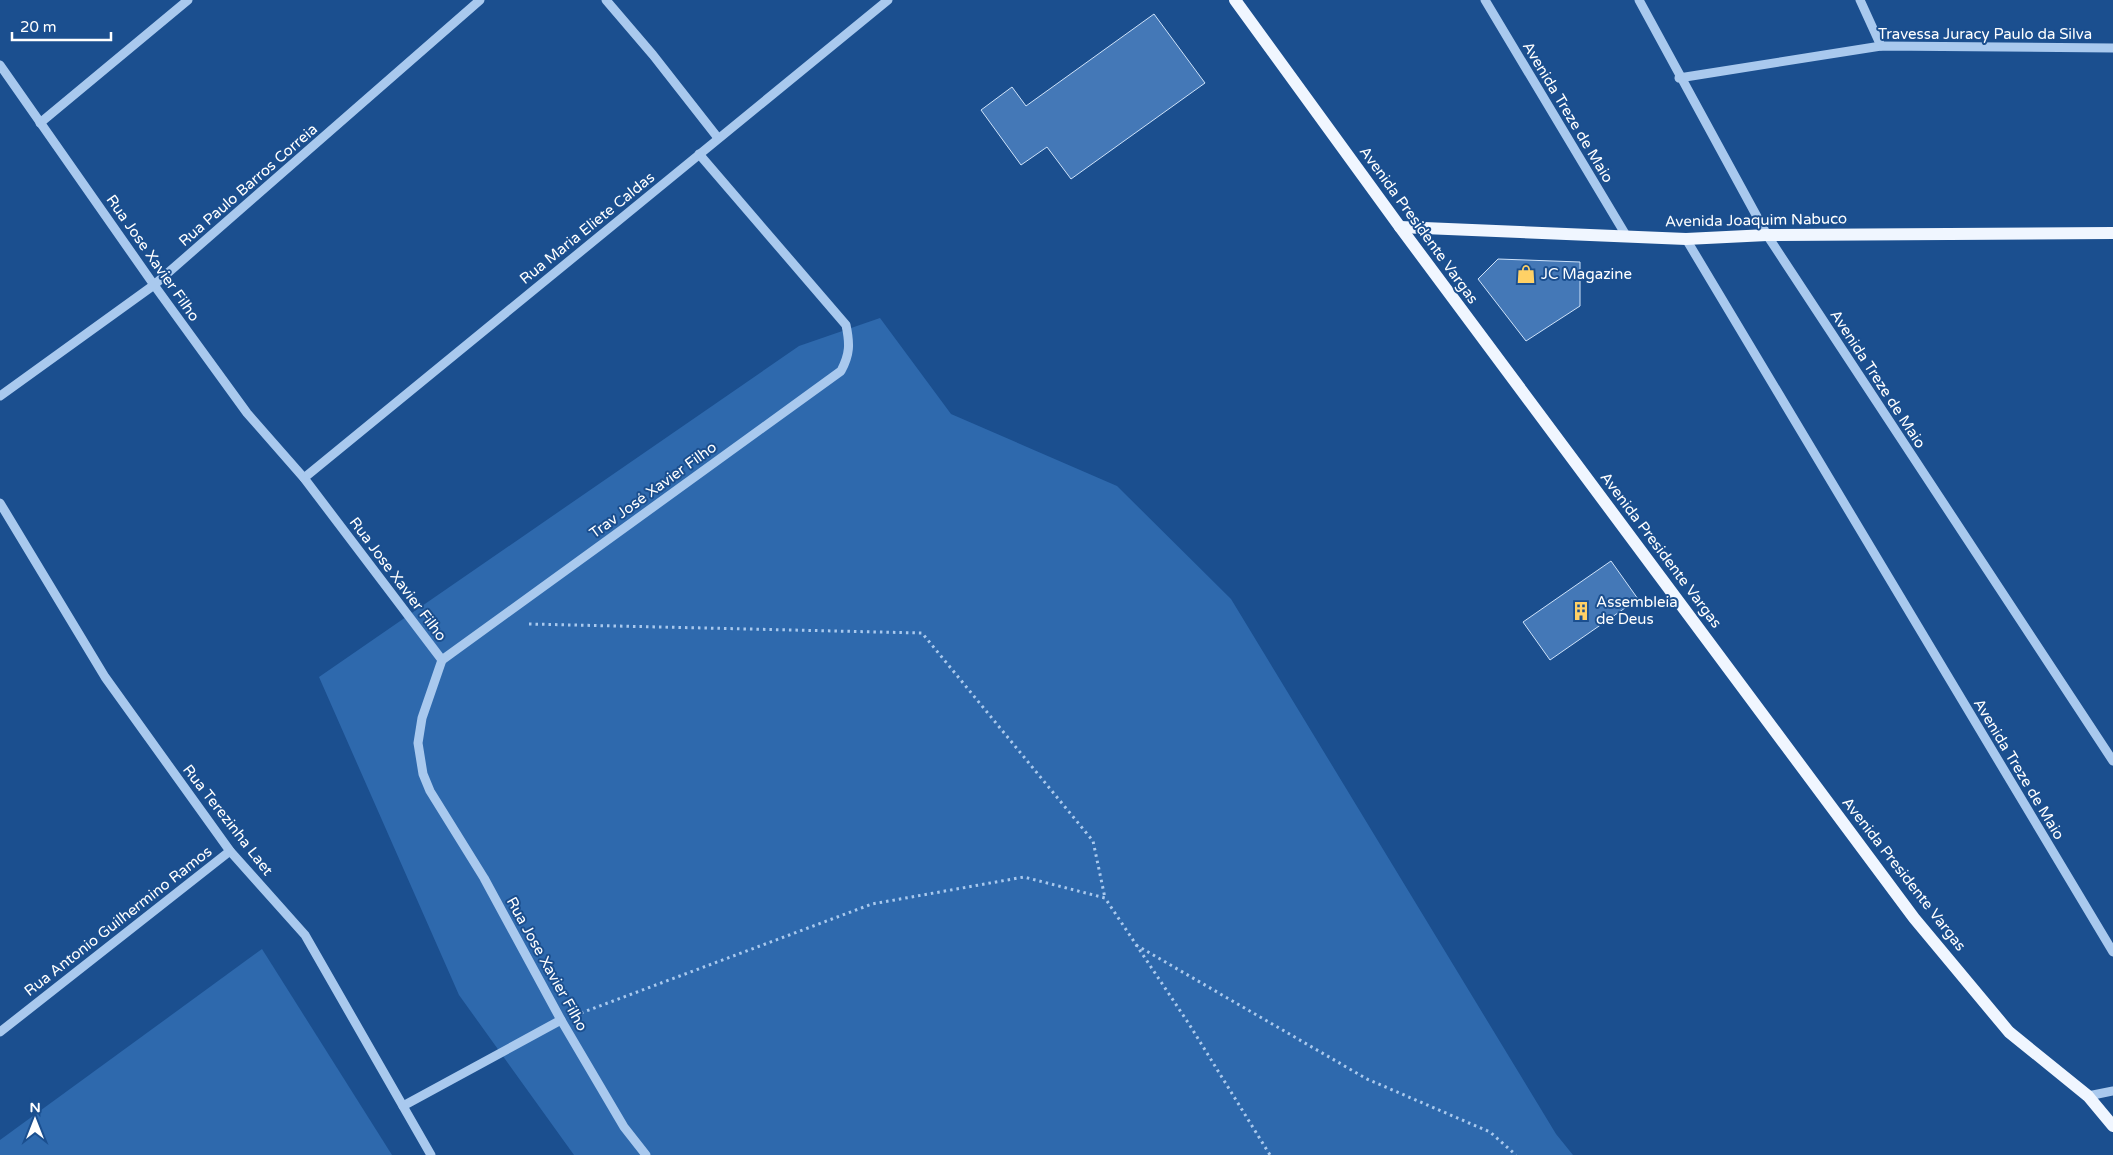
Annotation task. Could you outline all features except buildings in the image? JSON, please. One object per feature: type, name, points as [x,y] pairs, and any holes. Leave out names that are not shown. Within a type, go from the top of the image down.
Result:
[{"type":"main road","name":"Avenida Presidente Vargas","points":[[1235,0],[1400,227],[1914,918],[2009,1032],[2088,1096],[2113,1126]]},
{"type":"main road","name":"Avenida Joaquim Nabuco","points":[[1400,227],[1686,238],[1767,235],[2113,233]]},
{"type":"street","points":[[40,123],[188,0]]},
{"type":"street","name":"Rua Paulo Barros Correia","points":[[0,396],[154,285],[480,0]]},
{"type":"street","points":[[606,0],[653,55],[718,138]]},
{"type":"street","name":"Rua Maria Eliete Caldas","points":[[304,478],[888,0]]},
{"type":"street","name":"Avenida Treze de Maio","points":[[1485,0],[1627,237]]},
{"type":"street","name":"Avenida Treze de Maio","points":[[1639,0],[1679,78],[1767,235],[2113,761]]},
{"type":"street","points":[[1860,0],[1881,46]]},
{"type":"street","name":"Travessa Juracy Paulo da Silva","points":[[1679,78],[1881,46],[2113,48]]},
{"type":"street","name":"Rua Jose Xavier Filho","points":[[0,65],[154,285],[247,413],[304,478],[442,660],[422,718],[418,744],[423,774],[430,791],[484,878],[561,1020],[624,1127],[646,1155]]},
{"type":"street","name":"Trav José Xavier Filho","points":[[442,660],[841,371],[850,348],[846,326],[699,154]]},
{"type":"street","name":"Avenida Treze de Maio","points":[[1686,238],[2113,952]]},
{"type":"street","name":"Rua Terezinha Laet","points":[[0,503],[105,677],[230,850],[304,935],[431,1155]]},
{"type":"street","name":"Rua Antonio Guilhermino Ramos","points":[[0,1032],[230,850]]},
{"type":"street","points":[[403,1106],[561,1020]]},
{"type":"street","points":[[2088,1096],[2113,1091]]},
{"type":"path","points":[[493,623],[922,633],[1093,841],[1105,898],[1189,1024],[1270,1155]]},
{"type":"path","points":[[561,1020],[872,904],[1024,877],[1105,898]]},
{"type":"path","points":[[1136,944],[1367,1079],[1490,1132],[1516,1155]]},
{"type":"shaded area","points":[[880,318],[951,414],[1117,486],[1231,599],[1556,1134],[1573,1155],[574,1155],[459,995],[319,677],[799,346]]},
{"type":"shaded area","points":[[262,949],[392,1155],[0,1155],[0,1140]]},
{"type":"place","name":"JC Magazine","points":[[1526,274]]},
{"type":"place","name":"Assembleia de Deus","points":[[1581,611]]}]
